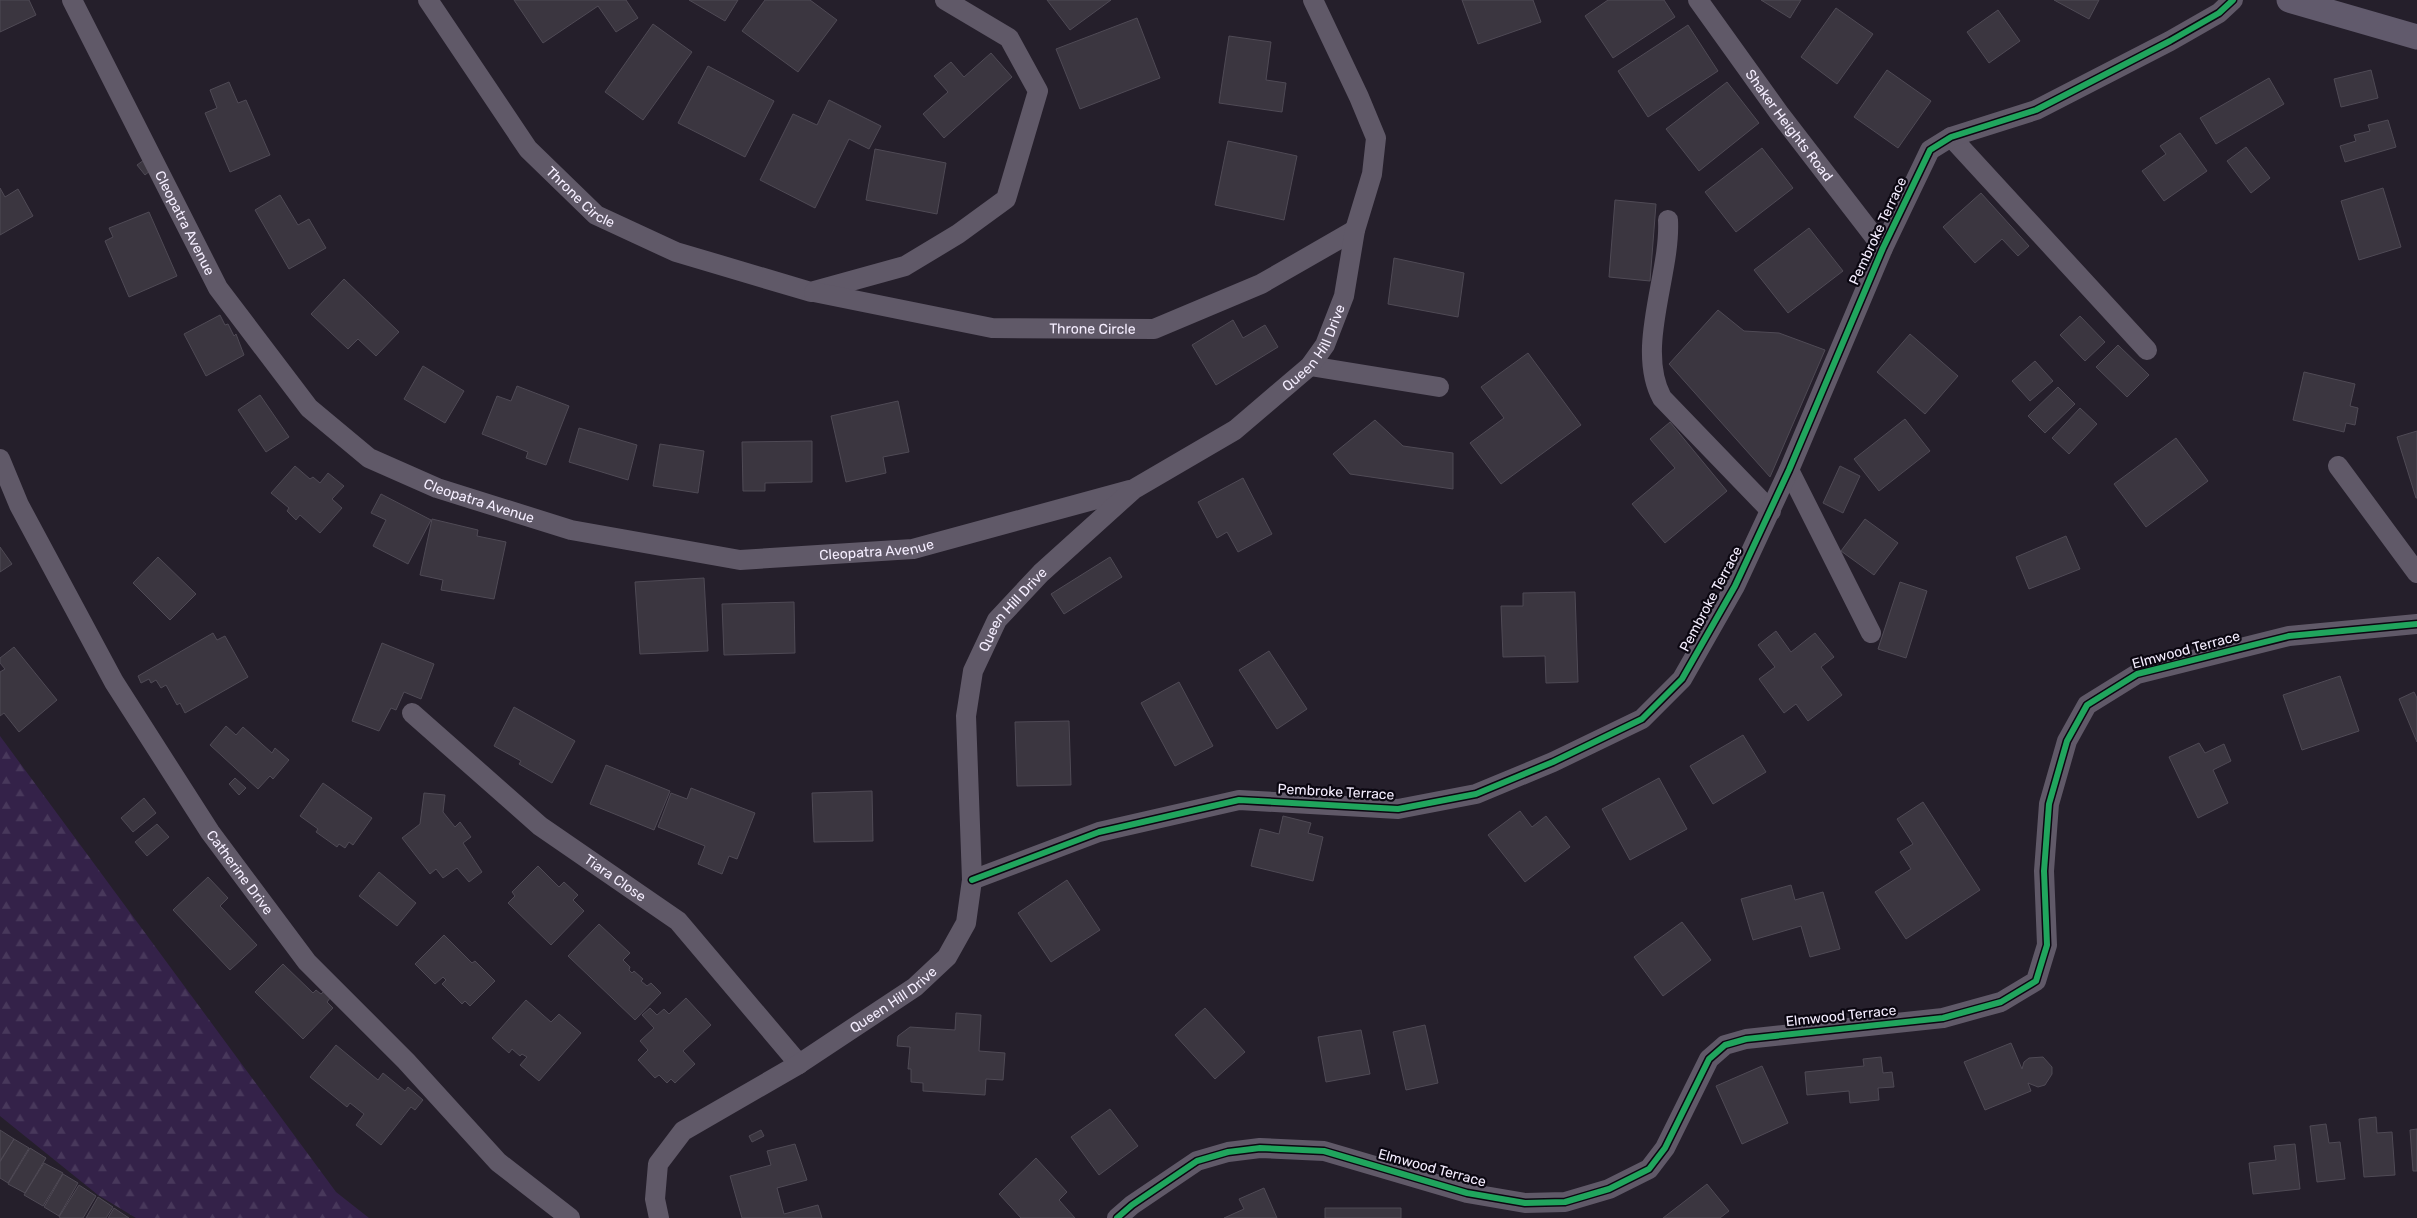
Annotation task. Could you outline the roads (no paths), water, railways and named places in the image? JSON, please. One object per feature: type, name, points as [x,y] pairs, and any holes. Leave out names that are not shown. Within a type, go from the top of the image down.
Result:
[{"type":"main road","points":[[2288,0],[2417,37]]},
{"type":"street","name":"Cleopatra Avenue","points":[[72,0],[218,288],[309,408],[369,458],[437,488],[571,530],[740,560],[913,549],[1134,489]]},
{"type":"street","name":"Throne Circle","points":[[428,0],[528,150],[596,215],[676,252],[811,292],[992,328],[1154,330],[1260,284],[1355,230]]},
{"type":"street","points":[[811,292],[905,266],[958,234],[1006,199],[1038,91],[1009,38],[944,0]]},
{"type":"street","name":"Queen Hill Drive","points":[[659,1218],[655,1199],[658,1164],[683,1131],[799,1064],[914,987],[947,957],[966,923],[972,880],[966,716],[974,671],[997,620],[1041,573],[1134,489],[1234,430],[1310,366],[1325,345],[1344,296],[1355,230],[1372,174],[1376,138],[1359,97],[1313,0]]},
{"type":"street","name":"Shaker Heights Road","points":[[1698,0],[1779,113],[1882,248]]},
{"type":"street","name":"Pembroke Terrace","points":[[972,880],[1099,832],[1239,800],[1398,809],[1476,794],[1553,762],[1642,718],[1682,679],[1735,586],[1772,511],[1882,248],[1930,150],[1951,138],[2036,110],[2170,41],[2219,13],[2233,0]]},
{"type":"street","points":[[1951,138],[2146,350]]},
{"type":"street","points":[[1668,220],[1669,238],[1657,300],[1652,359],[1656,386],[1662,398],[1772,511]]},
{"type":"street","points":[[1310,366],[1439,386]]},
{"type":"street","name":"Catherine Drive","points":[[0,459],[19,505],[114,682],[210,832],[307,962],[406,1062],[498,1162],[570,1218]]},
{"type":"street","points":[[2338,466],[2417,573]]},
{"type":"street","points":[[1789,470],[1871,633]]},
{"type":"street","name":"Elmwood Terrace","points":[[1116,1218],[1197,1161],[1228,1152],[1260,1148],[1324,1151],[1467,1193],[1525,1203],[1565,1202],[1609,1189],[1649,1169],[1665,1148],[1709,1059],[1725,1045],[1746,1039],[1943,1018],[2000,1002],[2036,981],[2046,945],[2044,871],[2049,804],[2067,741],[2087,705],[2137,674],[2288,636],[2417,624]]},
{"type":"street","name":"Tiara Close","points":[[412,713],[540,826],[678,920],[799,1064]]}]
